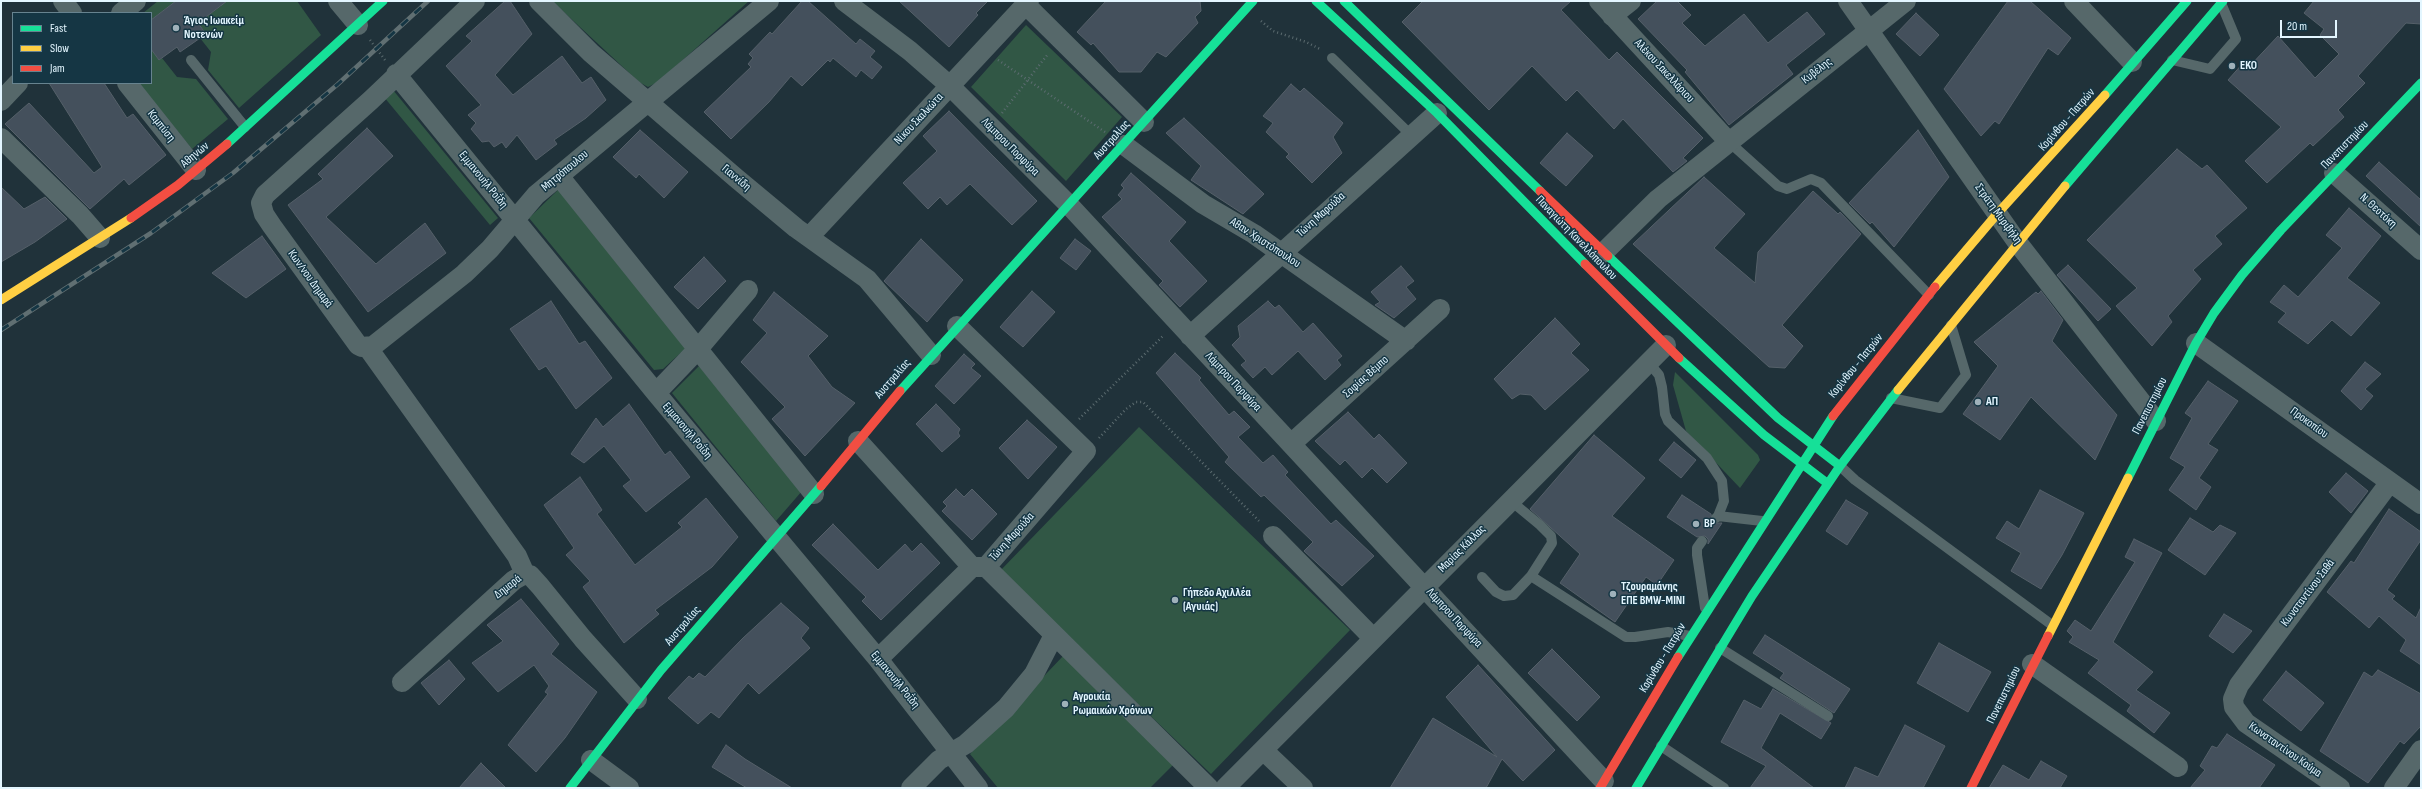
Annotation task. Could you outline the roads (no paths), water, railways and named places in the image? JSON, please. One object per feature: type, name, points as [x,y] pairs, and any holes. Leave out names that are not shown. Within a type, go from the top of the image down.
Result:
[{"type":"main road","name":"Αθηνών","points":[[1,300],[155,202],[196,170],[246,127],[383,1]]},
{"type":"main road","name":"Παναγιώτη Κανελλόπουλου","points":[[1316,1],[1437,113],[1666,345],[1731,407],[1827,483]]},
{"type":"main road","name":"Παναγιώτη Κανελλόπουλου","points":[[1344,1],[1603,253],[1752,394],[1812,445],[1840,466]]},
{"type":"main road","name":"Κορίνθου - Πατρών","points":[[1602,785],[1690,636],[1762,521],[1838,408],[1929,295],[1997,214],[2095,107],[2132,62],[2187,1]]},
{"type":"main road","points":[[1638,784],[1720,648],[1827,483],[1891,398],[2017,242],[2222,2]]},
{"type":"main road","name":"Αυστραλίας","points":[[570,788],[637,699],[777,539],[931,355],[1124,145],[1247,3]]},
{"type":"main road","name":"Πανεπιστημίου","points":[[1973,787],[2032,664],[2196,343],[2242,275],[2334,173],[2421,83]]},
{"type":"street","points":[[63,1],[71,12]]},
{"type":"street","points":[[121,12],[136,1]]},
{"type":"street","points":[[338,1],[358,25]]},
{"type":"street","points":[[396,74],[475,1]]},
{"type":"street","name":"Γιαννίδη","points":[[539,1],[591,53],[736,178],[809,237],[867,279],[931,355]]},
{"type":"street","name":"Μητρόπουλου","points":[[368,348],[464,274],[515,220],[536,195],[769,1]]},
{"type":"street","name":"Λάμπρου Πορφύρα","points":[[844,1],[910,52],[950,86],[1069,206],[1425,586],[1602,785]]},
{"type":"street","name":"Αλέκου Σακελλάριου","points":[[1599,1],[1728,141]]},
{"type":"street","points":[[1612,16],[1632,1]]},
{"type":"street","name":"Στράτη Μυριβήλη","points":[[1848,1],[1870,30],[2017,242],[2156,421]]},
{"type":"street","name":"Κυβέλης","points":[[1603,253],[1658,199],[1728,141],[1906,1]]},
{"type":"street","points":[[2074,1],[2132,62]]},
{"type":"street","points":[[1027,3],[1144,122]]},
{"type":"street","name":"Νίκου Σκαλκώτα","points":[[809,237],[1027,3]]},
{"type":"street","name":"Κων/νου Δημαρά","points":[[396,74],[265,195],[261,203],[264,214],[272,226],[358,345],[368,348],[517,556],[525,574]]},
{"type":"street","name":"Εμμανουήλ Ροΐδη","points":[[396,74],[656,393],[878,659],[952,752],[978,788]]},
{"type":"street","name":"Καμπύση","points":[[128,84],[196,170]]},
{"type":"street","name":"Τώνη Μαρούδα","points":[[1184,329],[1280,252],[1437,113]]},
{"type":"street","points":[[1,138],[75,210],[100,238]]},
{"type":"street","name":"Αθαν. Χριστόπουλου","points":[[1124,145],[1203,204],[1280,252],[1406,341]]},
{"type":"street","name":"Ν. Θεοτόκη","points":[[2334,173],[2421,250]]},
{"type":"street","points":[[558,176],[814,494]]},
{"type":"street","points":[[656,393],[698,349],[748,290]]},
{"type":"street","name":"Σοφίας Βέμπο","points":[[1291,444],[1440,309]]},
{"type":"street","name":"Τώνη Μαρούδα","points":[[878,659],[979,567],[1086,451],[958,326]]},
{"type":"street","name":"Προκοπίου","points":[[2196,343],[2421,504]]},
{"type":"street","name":"Μαρίας Κάλλας","points":[[1226,788],[1373,638],[1666,345]]},
{"type":"street","points":[[858,441],[979,567],[1054,635],[1209,788]]},
{"type":"street","name":"Κωνσταντίνου Σαθά","points":[[2234,707],[2233,699],[2239,685],[2390,482]]},
{"type":"street","points":[[1273,536],[1373,638]]},
{"type":"street","name":"Δημαρά","points":[[402,682],[514,580],[525,574],[530,575],[583,639],[637,699]]},
{"type":"street","points":[[911,788],[935,763],[974,738],[1019,694],[1040,665],[1054,635]]},
{"type":"street","points":[[2032,664],[2178,767]]},
{"type":"street","name":"Κωνσταντίνου Κούμα","points":[[2234,707],[2246,723],[2340,788]]},
{"type":"street","points":[[1263,750],[1303,788]]},
{"type":"street","points":[[2394,788],[2421,750]]},
{"type":"street","points":[[591,760],[629,788]]},
{"type":"lane","points":[[2172,60],[2210,69],[2236,39],[2222,2]]},
{"type":"lane","points":[[1332,58],[1411,135]]},
{"type":"lane","points":[[191,60],[246,127]]},
{"type":"lane","points":[[1728,141],[1778,186],[1787,189],[1811,179],[1821,183],[1929,295]]},
{"type":"lane","points":[[1891,398],[1940,408],[1966,375],[1950,324]]},
{"type":"lane","points":[[1649,363],[1658,376],[1662,387],[1665,414],[1668,421],[1707,458],[1722,481],[1724,501],[1717,517],[1762,521]]},
{"type":"lane","points":[[1840,466],[1855,480],[2052,625]]},
{"type":"lane","points":[[1482,577],[1496,592],[1508,596],[1513,595],[1531,576],[1552,543],[1551,536],[1511,501]]},
{"type":"lane","points":[[1702,540],[1697,548],[1696,555],[1706,611]]},
{"type":"lane","points":[[1531,576],[1626,637],[1635,638],[1668,632],[1690,636]]},
{"type":"lane","points":[[1720,648],[1828,716]]},
{"type":"lane","points":[[1661,746],[1724,788]]},
{"type":"lane","points":[[1638,784],[1650,788]]},
{"type":"railway","points":[[1,330],[151,233],[233,173],[338,84],[428,1]]},
{"type":"place","name":"Άγιος Ιωακείμ Νοτενών","points":[[176,28]]},
{"type":"place","name":"EKO","points":[[2232,66]]},
{"type":"place","name":"ΑΠ","points":[[1978,402]]},
{"type":"place","name":"BP","points":[[1696,524]]},
{"type":"place","name":"Τζουραμάνης ΕΠΕ BMW-MINI","points":[[1613,594]]},
{"type":"place","name":"Γήπεδο Αχιλλέα (Αγυιάς)","points":[[1175,600]]},
{"type":"place","name":"Αγροικία Ρωμαικών Χρόνων","points":[[1065,704]]}]
